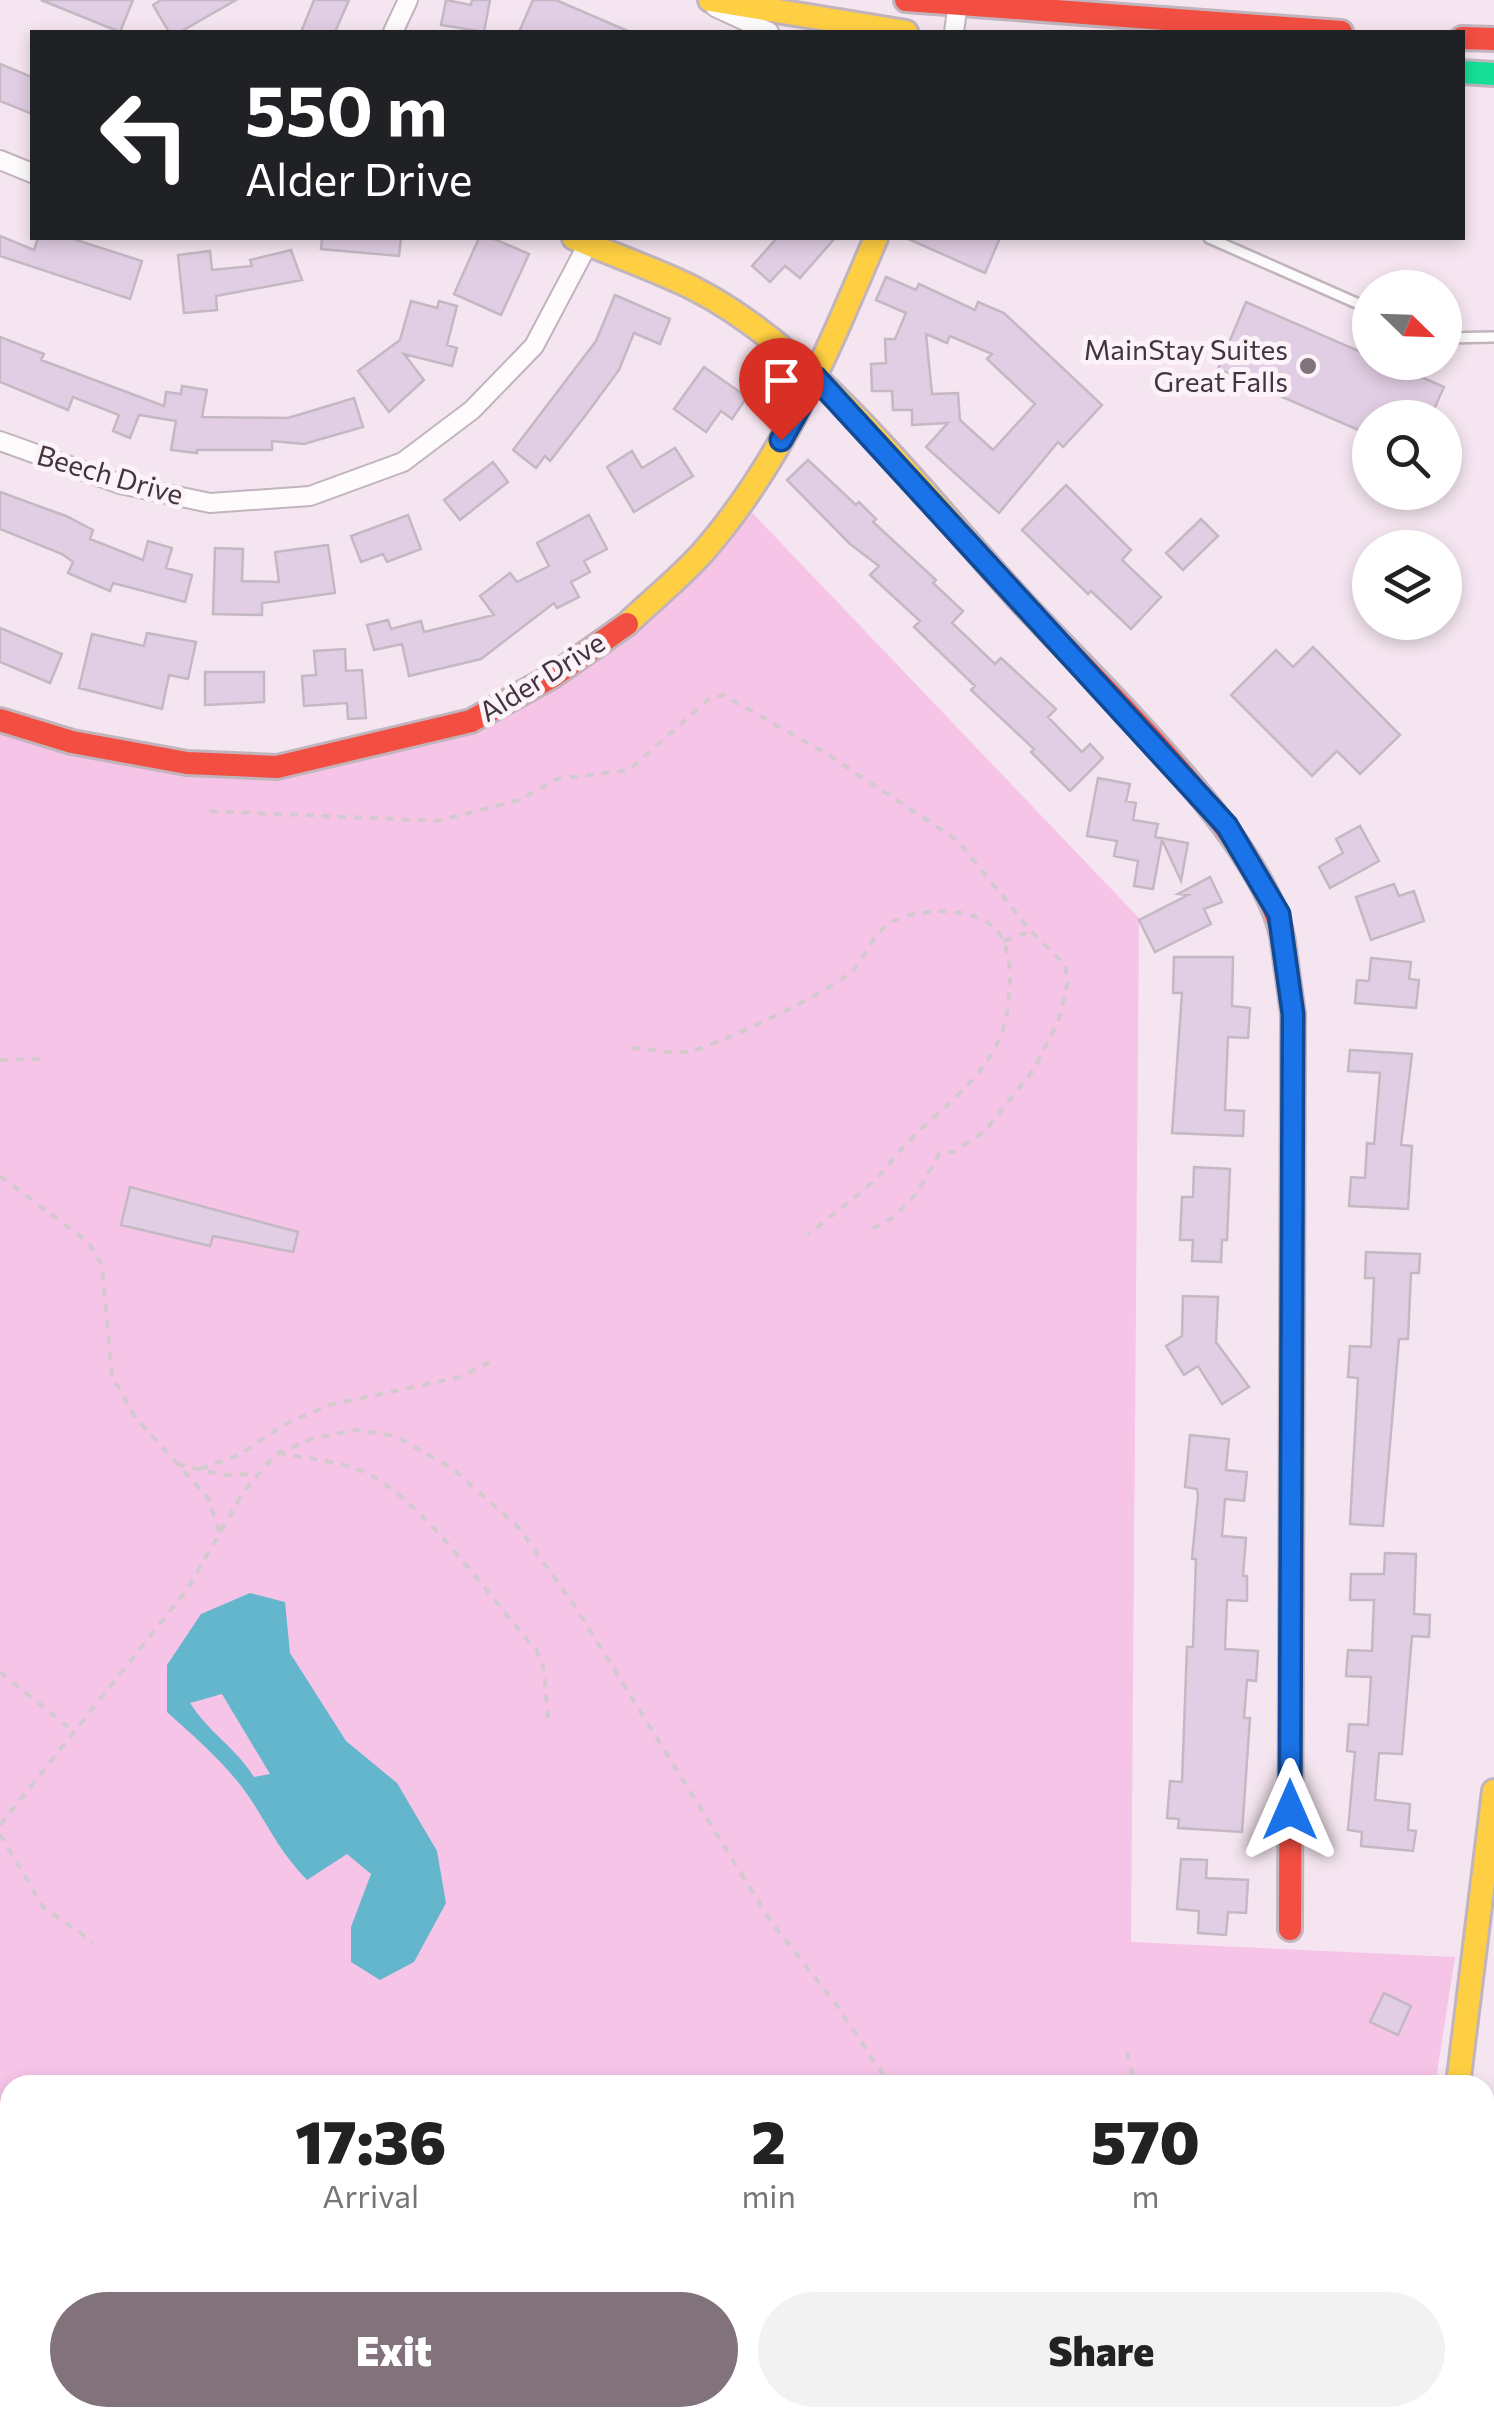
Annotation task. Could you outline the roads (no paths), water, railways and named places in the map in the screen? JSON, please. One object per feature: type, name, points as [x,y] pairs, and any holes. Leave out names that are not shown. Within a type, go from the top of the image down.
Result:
[{"type":"main road","points":[[710,0],[767,13],[891,30]]},
{"type":"main road","points":[[906,0],[1056,7],[1318,30]]},
{"type":"main road","points":[[1465,38],[1494,39]]},
{"type":"main road","points":[[1465,72],[1494,74]]},
{"type":"main road","points":[[581,240],[695,289],[758,330],[816,378],[1227,826],[1279,914],[1293,1014],[1290,1929]]},
{"type":"main road","name":"Alder Drive","points":[[0,720],[72,742],[187,763],[276,767],[472,721],[552,676],[625,626],[703,552],[764,472],[816,378],[875,240]]},
{"type":"main road","points":[[1459,2075],[1494,1791]]},
{"type":"street","points":[[394,30],[408,0]]},
{"type":"street","points":[[701,0],[765,30]]},
{"type":"street","points":[[954,30],[958,3]]},
{"type":"street","points":[[0,160],[30,172]]},
{"type":"street","name":"Beech Drive","points":[[0,441],[120,484],[210,503],[310,496],[404,462],[472,410],[534,346],[581,240]]},
{"type":"lane","points":[[1214,240],[1352,300]]},
{"type":"lane","points":[[1462,338],[1494,337]]},
{"type":"water","points":[[250,1593],[285,1602],[290,1653],[346,1741],[397,1783],[437,1851],[446,1903],[414,1962],[380,1980],[351,1962],[351,1927],[371,1874],[347,1854],[307,1880],[235,1778],[167,1712],[167,1665],[201,1614]],"holes":[[[222,1694],[270,1774],[254,1777],[190,1703]]]},
{"type":"place","name":"MainStay Suites Great Falls","points":[[1308,366]]}]
